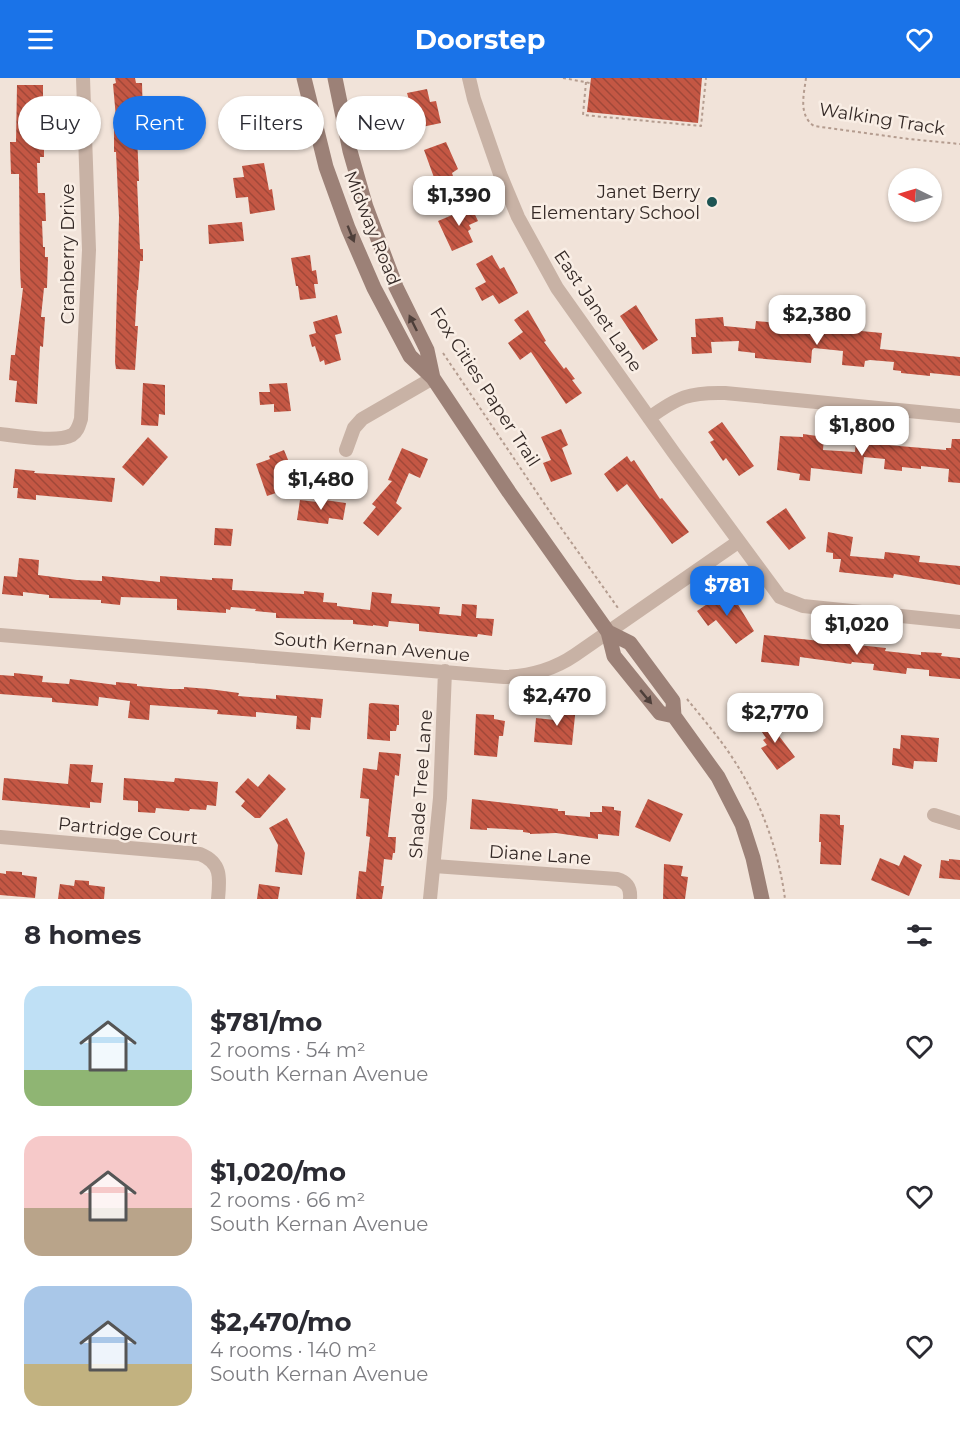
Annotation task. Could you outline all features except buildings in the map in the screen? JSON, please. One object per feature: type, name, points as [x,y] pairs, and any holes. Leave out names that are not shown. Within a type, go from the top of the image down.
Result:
[{"type":"main road","name":"Midway Road","points":[[304,78],[317,135],[336,194],[361,259],[410,356],[433,378],[508,492],[608,632],[630,644],[673,701],[674,716],[718,777],[734,808],[753,858],[762,899]]},
{"type":"main road","name":"Midway Road","points":[[334,82],[360,186],[387,267],[427,350],[433,378]]},
{"type":"main road","points":[[336,194],[360,186]]},
{"type":"street","name":"Cranberry Drive","points":[[0,434],[62,438],[74,434],[81,418],[89,249],[83,78]]},
{"type":"street","name":"East Janet Lane","points":[[470,78],[477,109],[500,174],[557,288],[738,542]]},
{"type":"street","points":[[346,450],[354,428],[362,419],[433,378]]},
{"type":"street","points":[[650,418],[680,398],[702,392],[960,416]]},
{"type":"street","points":[[738,542],[780,597],[790,602],[803,606],[960,622]]},
{"type":"street","name":"South Kernan Avenue","points":[[0,635],[504,677],[534,674],[563,663],[738,542]]},
{"type":"street","name":"Shade Tree Lane","points":[[430,899],[440,798],[445,671]]},
{"type":"street","points":[[934,815],[960,823]]},
{"type":"street","name":"Partridge Court","points":[[0,837],[200,854],[215,864],[219,874],[218,899]]},
{"type":"street","name":"Diane Lane","points":[[434,866],[617,879],[629,886],[630,899]]},
{"type":"path","points":[[563,78],[590,83]]},
{"type":"path","points":[[586,82],[583,115],[701,126],[706,78]]},
{"type":"path","name":"Walking Track","points":[[806,78],[803,108],[807,120],[814,126],[960,144]]},
{"type":"path","name":"Fox Cities Paper Trail","points":[[440,347],[554,518],[627,619]]},
{"type":"place","name":"Janet Berry Elementary School","points":[[712,202]]}]
